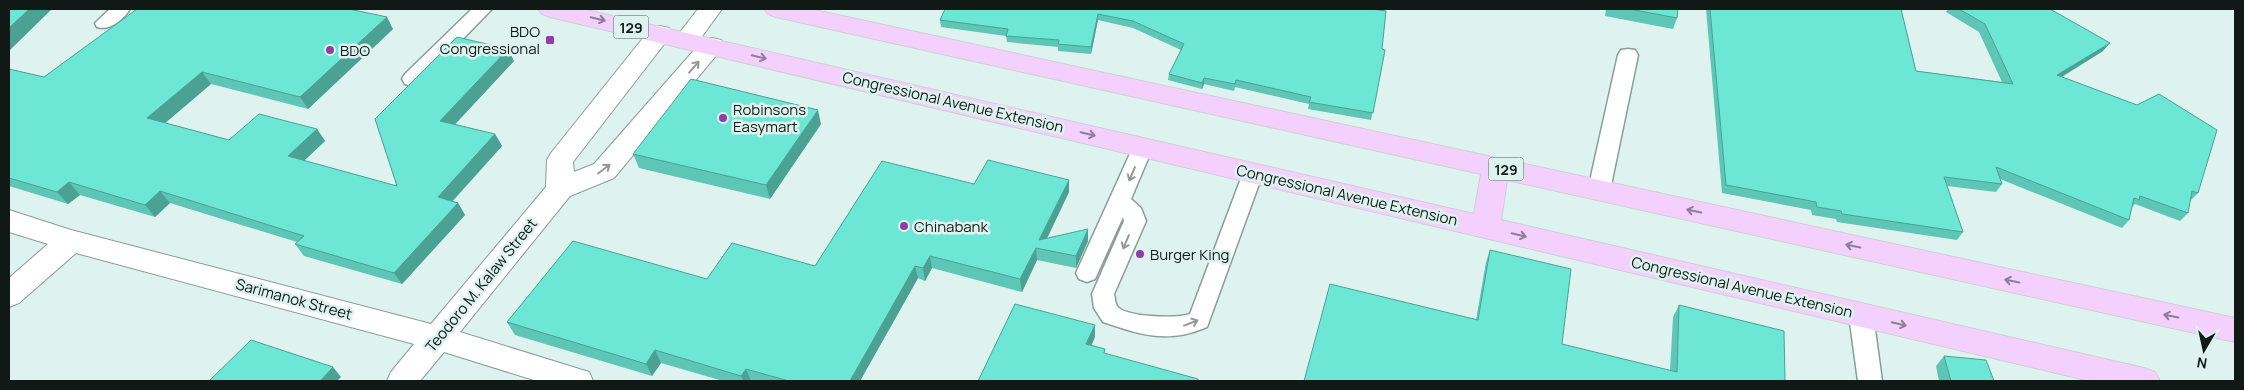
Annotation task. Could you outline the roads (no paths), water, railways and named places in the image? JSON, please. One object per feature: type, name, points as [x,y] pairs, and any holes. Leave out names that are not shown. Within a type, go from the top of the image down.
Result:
[{"type":"main road","name":"Congressional Avenue Extension","points":[[550,9],[2144,381]]},
{"type":"main road","name":"129","points":[[776,9],[2235,330]]},
{"type":"main road","points":[[1486,228],[1496,167]]},
{"type":"street","name":"Teodoro M. Kalaw Street","points":[[402,381],[560,188],[604,171],[699,43],[710,9]]},
{"type":"street","points":[[560,188],[560,160],[660,34]]},
{"type":"street","name":"Sarimanok Street","points":[[9,221],[71,241],[438,338],[578,381]]},
{"type":"street","points":[[9,295],[71,241]]},
{"type":"lane","points":[[104,24],[122,9]]},
{"type":"lane","points":[[412,80],[483,9]]},
{"type":"lane","points":[[1599,190],[1628,55]]},
{"type":"lane","points":[[1087,273],[1143,147]]},
{"type":"lane","points":[[1120,201],[1132,214],[1135,221],[1103,294],[1105,308],[1111,315],[1167,329],[1178,328],[1199,320],[1253,173]]},
{"type":"lane","points":[[1861,315],[1870,381]]},
{"type":"place","name":"BDO Congressional","points":[[550,40]]},
{"type":"place","name":"BDO","points":[[330,50]]},
{"type":"place","name":"Robinsons Easymart","points":[[723,118]]},
{"type":"place","name":"Chinabank","points":[[904,226]]},
{"type":"place","name":"Burger King","points":[[1140,254]]}]
